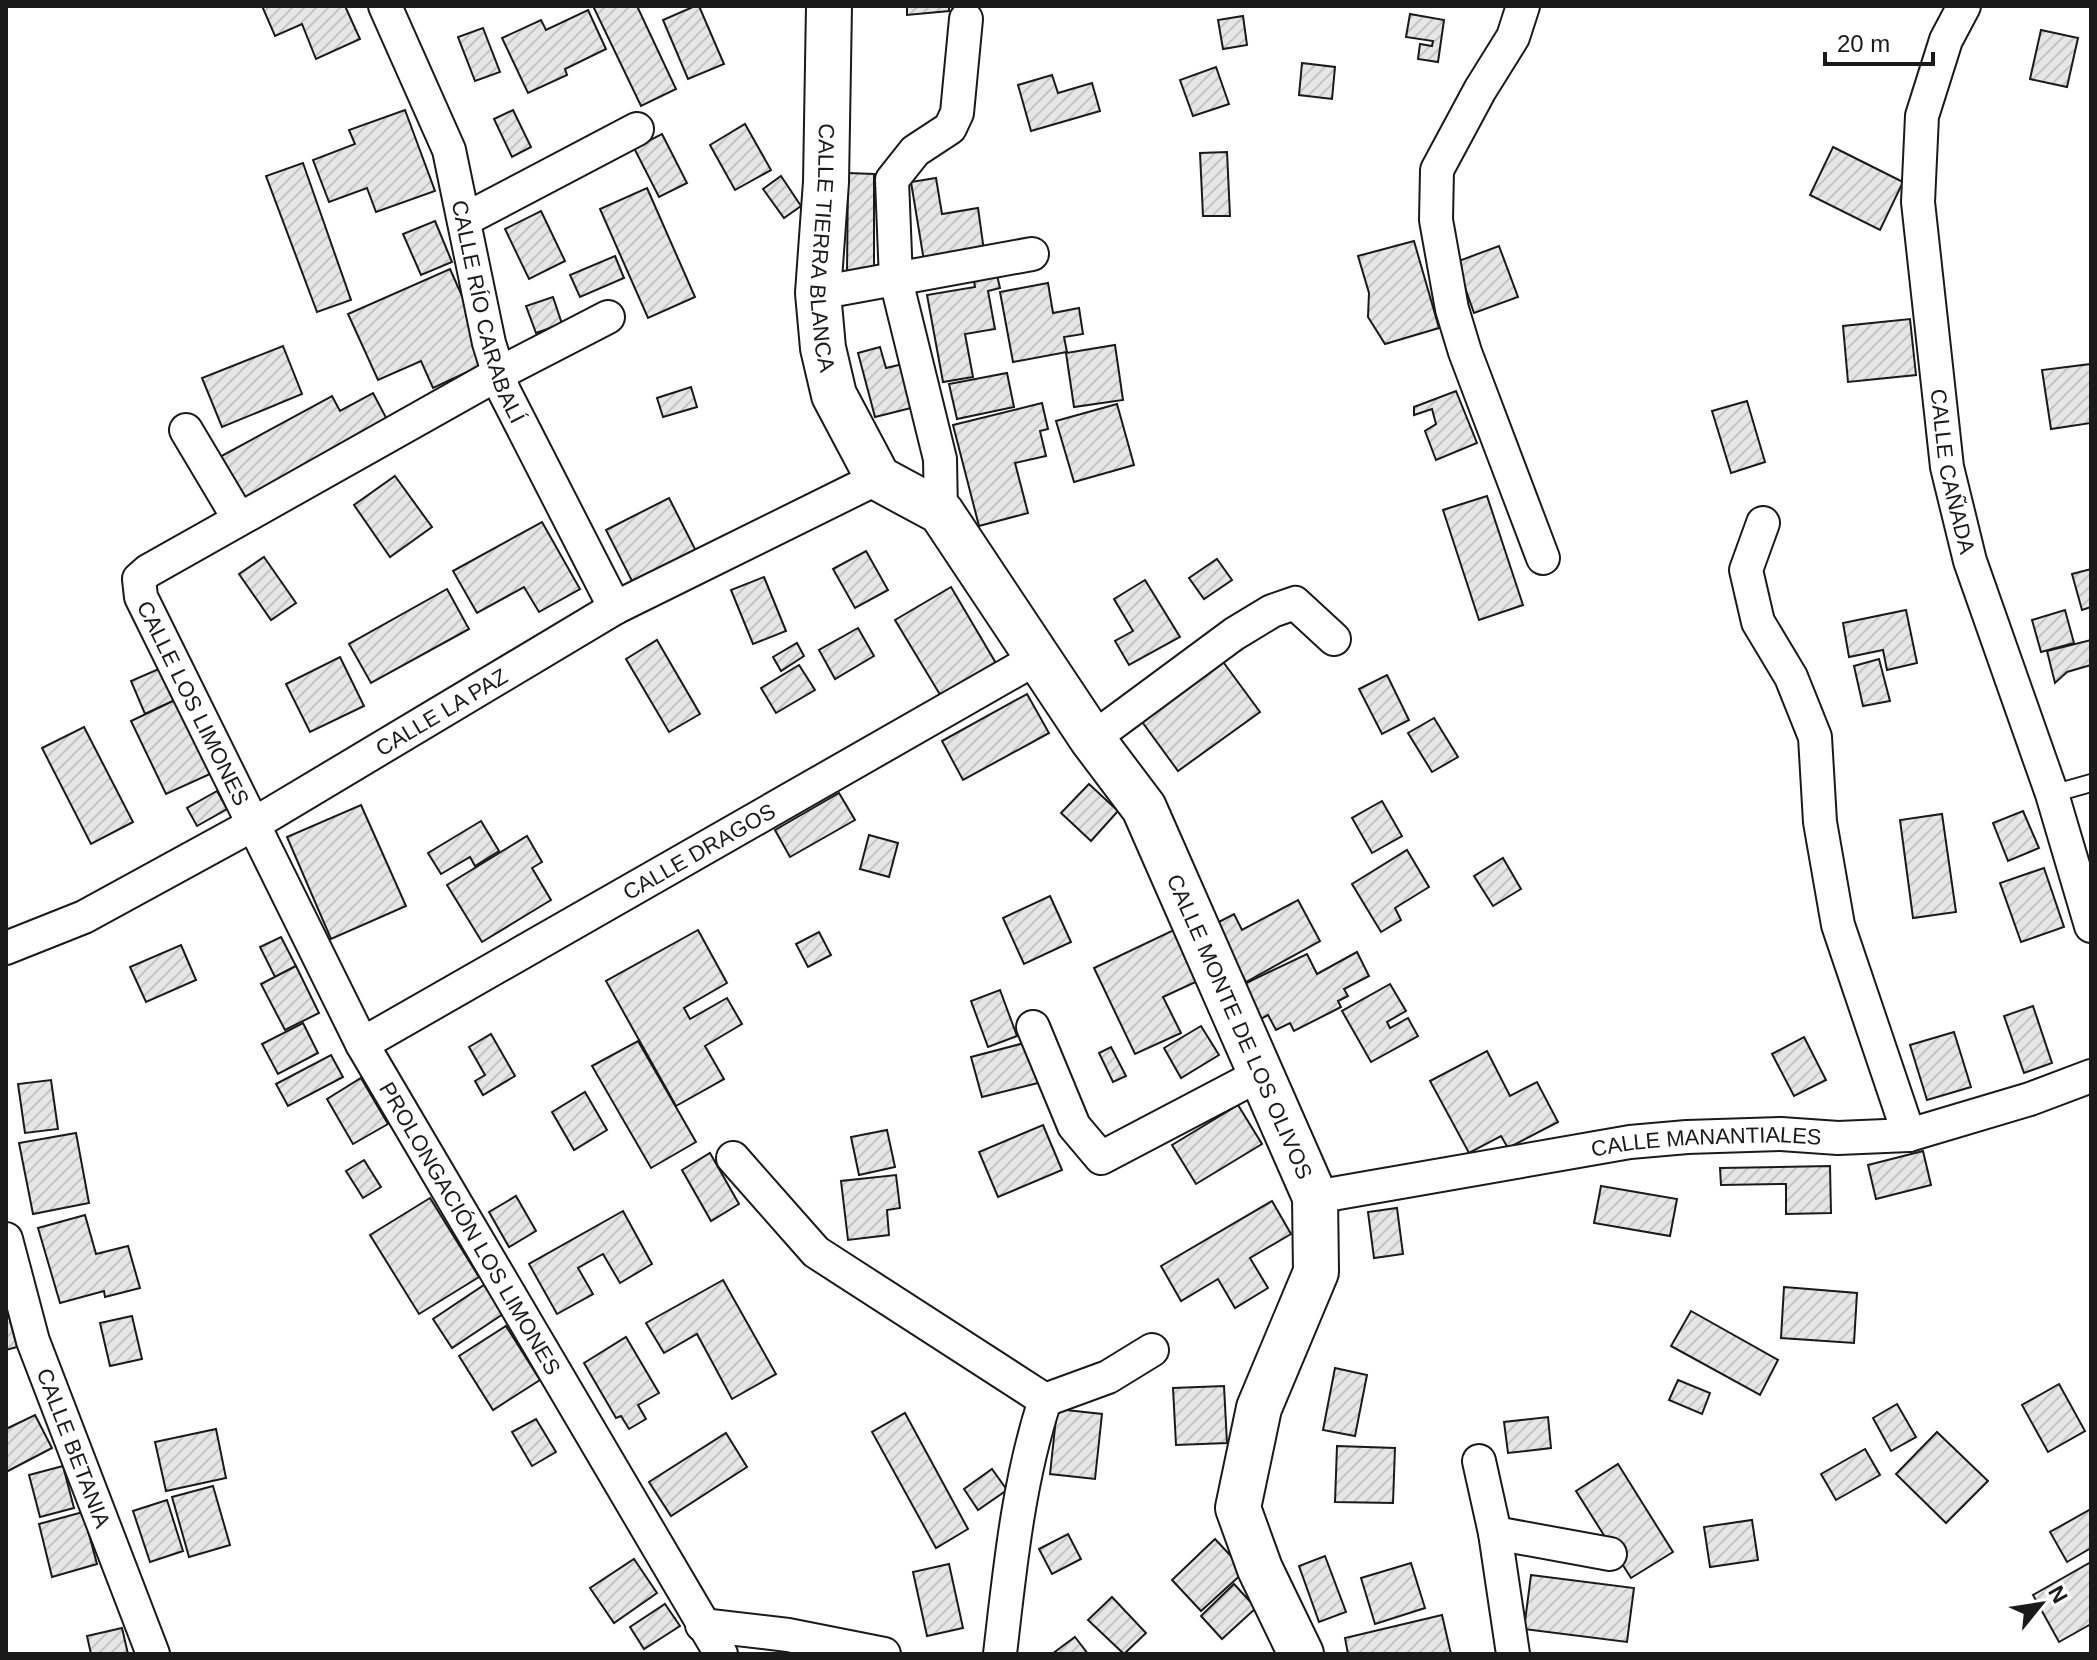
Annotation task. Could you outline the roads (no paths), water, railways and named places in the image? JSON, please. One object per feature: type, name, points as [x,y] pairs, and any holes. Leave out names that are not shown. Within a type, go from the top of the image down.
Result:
[{"type":"street","name":"CALLE RÍO CARABALÍ","points":[[385,6],[449,150],[489,343],[504,391],[615,608]]},
{"type":"street","name":"CALLE TIERRA BLANCA","points":[[829,6],[826,182],[818,293],[823,348],[834,395],[878,478]]},
{"type":"street","points":[[1523,6],[1513,37],[1437,170],[1436,220],[1452,309],[1465,352],[1543,558]]},
{"type":"street","name":"CALLE CAÑADA","points":[[1964,6],[1946,40],[1922,116],[1918,202],[1947,467],[1970,561],[2052,794],[2091,926]]},
{"type":"street","points":[[941,512],[940,459],[896,280],[892,180],[915,151],[950,128],[957,113],[966,19]]},
{"type":"street","points":[[464,220],[637,129]]},
{"type":"street","points":[[818,293],[1032,254]]},
{"type":"street","points":[[186,430],[239,519],[498,374],[608,317]]},
{"type":"street","name":"CALLE MONTE DE LOS OLIVOS","points":[[878,478],[941,512],[1092,739],[1144,808],[1315,1197],[1316,1272],[1259,1408],[1238,1508],[1260,1569],[1301,1654]]},
{"type":"street","name":"CALLE LA PAZ","points":[[6,948],[84,917],[254,824],[615,608],[878,478]]},
{"type":"street","name":"CALLE LOS LIMONES","points":[[239,519],[139,579],[141,597],[254,824]]},
{"type":"street","points":[[1763,523],[1746,570],[1758,622],[1791,677],[1815,737],[1820,822],[1838,925],[1909,1135]]},
{"type":"street","points":[[1092,739],[1234,634],[1272,611],[1295,603],[1334,639]]},
{"type":"street","name":"CALLE DRAGOS","points":[[362,1044],[1037,658]]},
{"type":"street","name":"PROLONGACIÓN LOS LIMONES","points":[[254,824],[273,869],[362,1044],[721,1654]]},
{"type":"street","points":[[1033,1027],[1074,1126],[1101,1158],[1259,1075]]},
{"type":"street","name":"CALLE MANANTIALES","points":[[1315,1197],[1630,1142],[1781,1134],[1838,1138],[1909,1135],[2030,1099],[2091,1076]]},
{"type":"street","points":[[733,1158],[816,1252],[1045,1400]]},
{"type":"street","name":"CALLE BETANIA","points":[[6,1239],[33,1341],[153,1654]]},
{"type":"street","points":[[1045,1400],[1108,1377],[1152,1350]]},
{"type":"street","points":[[1000,1654],[1013,1542],[1029,1448],[1045,1400]]},
{"type":"street","points":[[1479,1461],[1495,1533],[1513,1654]]},
{"type":"street","points":[[1495,1533],[1610,1554]]},
{"type":"street","points":[[702,1625],[788,1635],[884,1654]]},
{"type":"lane","points":[[2052,794],[2091,783]]}]
